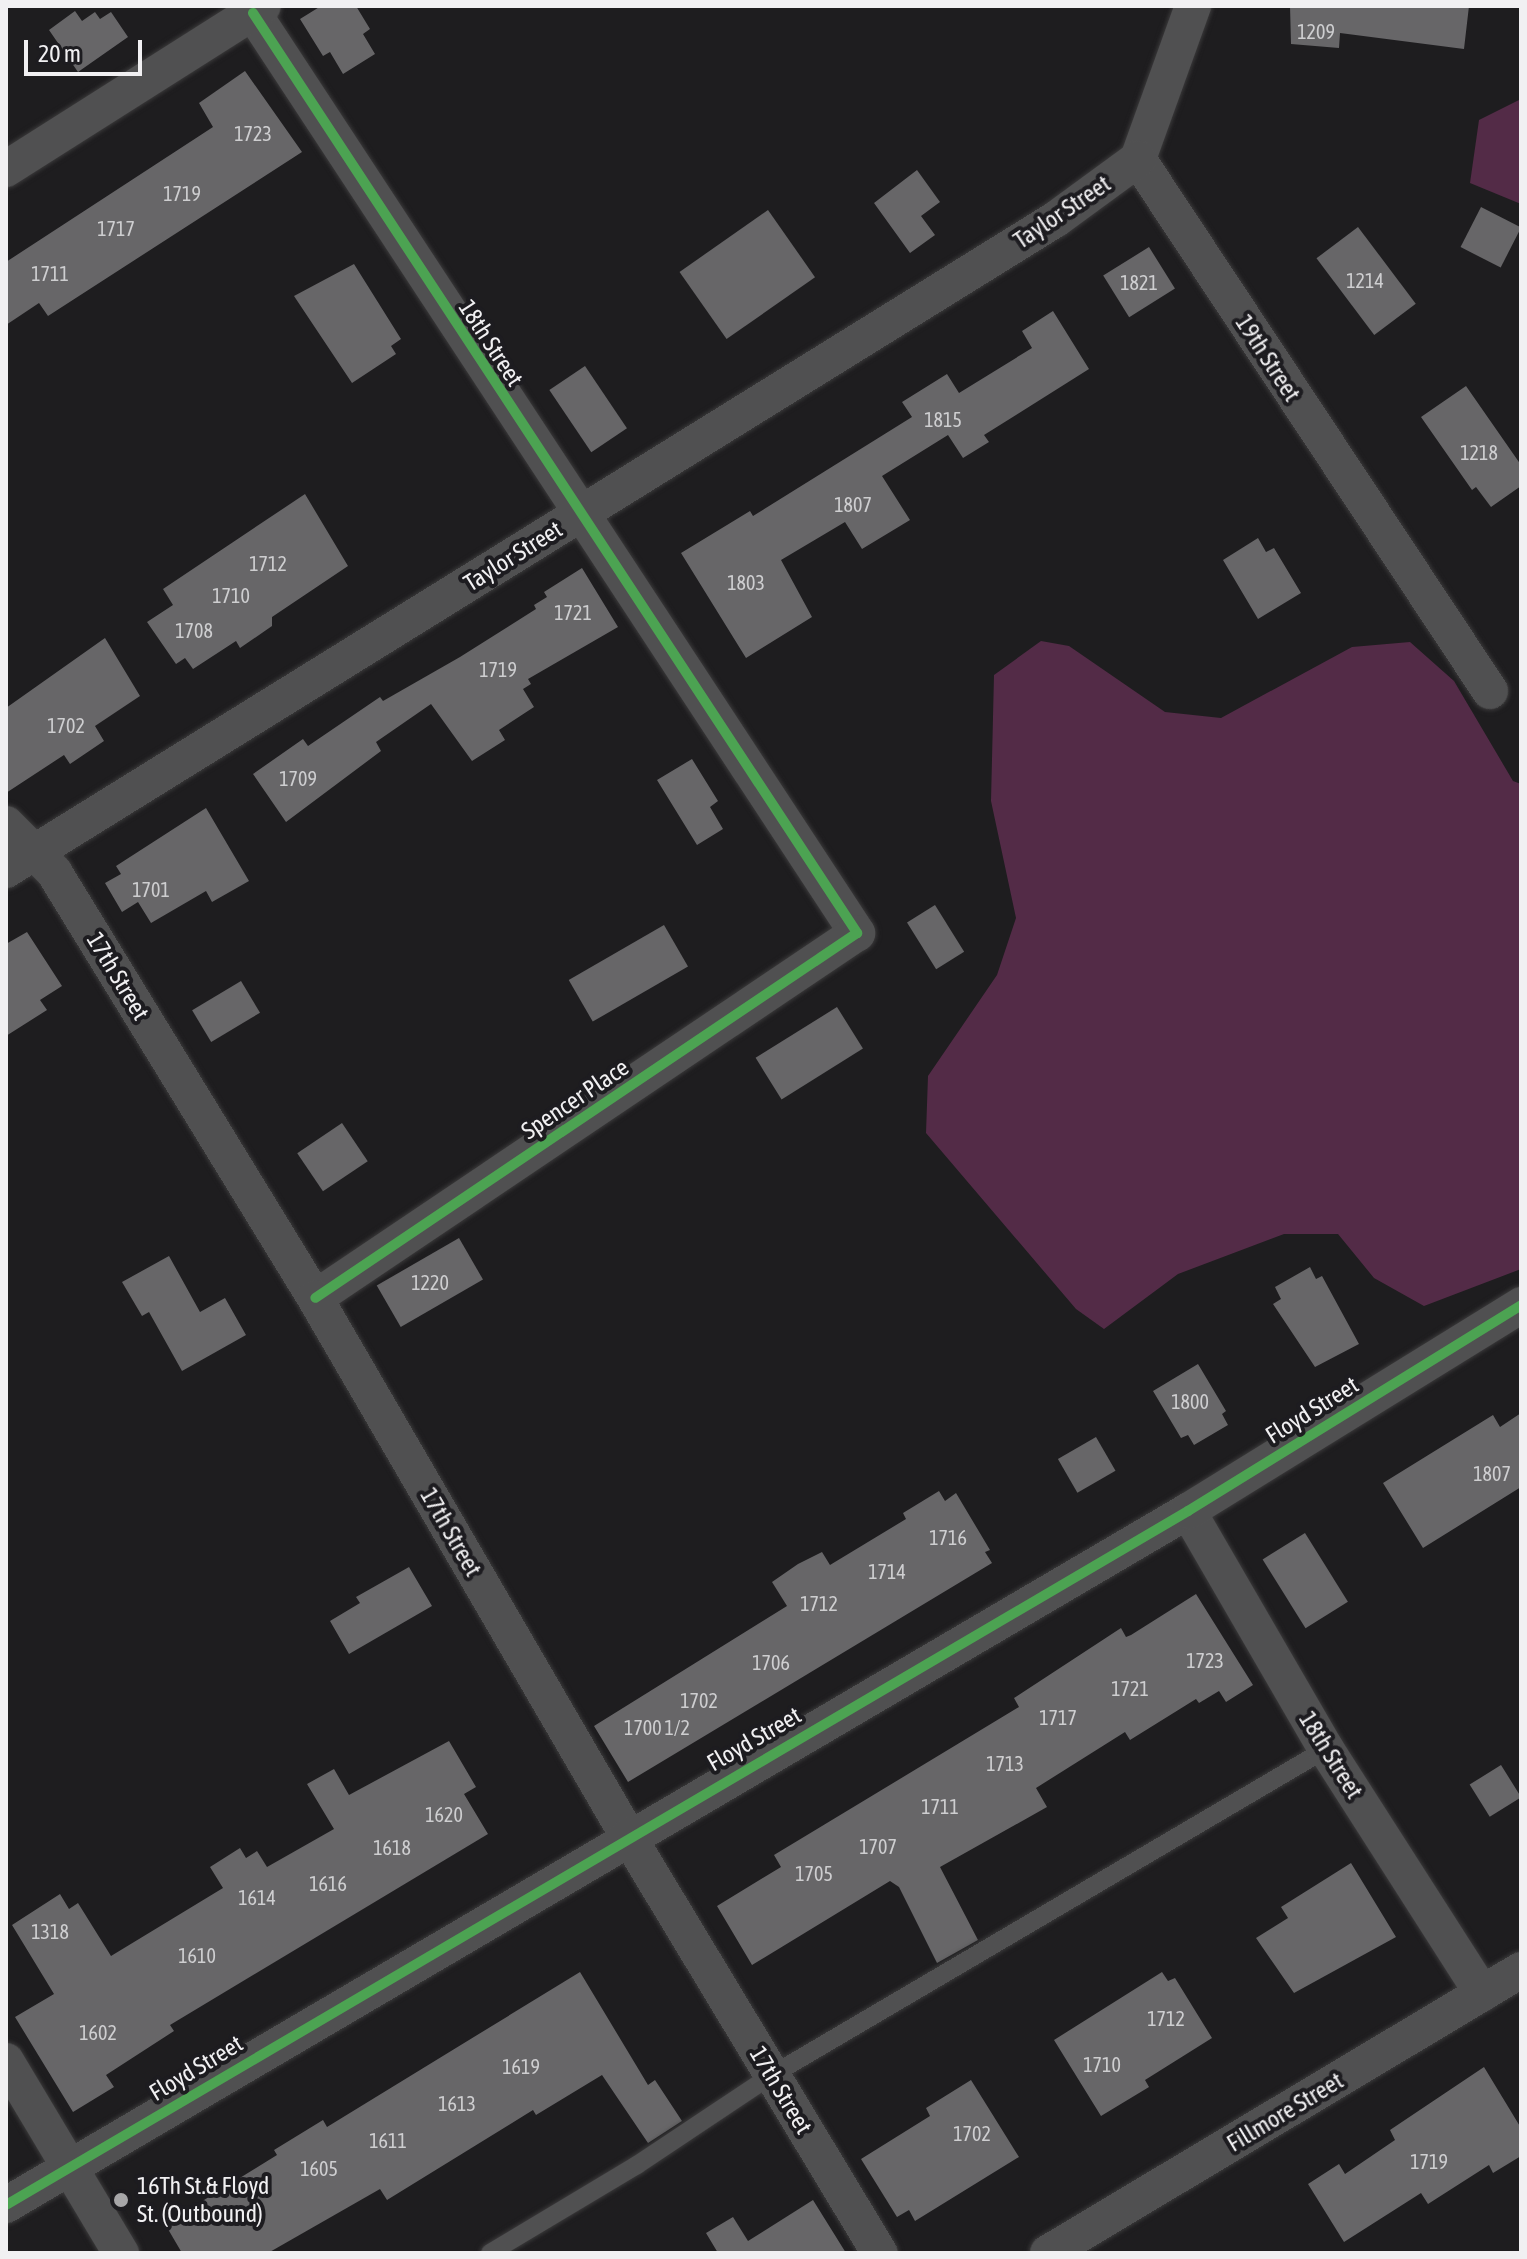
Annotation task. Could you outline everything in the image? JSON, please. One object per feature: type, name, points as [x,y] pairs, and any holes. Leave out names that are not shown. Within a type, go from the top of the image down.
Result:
[{"type":"street","points":[[1138,159],[1193,6]]},
{"type":"street","points":[[6,169],[258,10]]},
{"type":"street","name":"18th Street","points":[[258,10],[578,515],[857,933]]},
{"type":"street","name":"Taylor Street","points":[[20,862],[1056,219],[1138,159]]},
{"type":"street","name":"19th Street","points":[[1138,159],[1490,691]]},
{"type":"street","name":"17th Street","points":[[6,824],[20,862],[54,872],[315,1298],[628,1836],[880,2253]]},
{"type":"street","name":"Spencer Place","points":[[315,1298],[857,933]]},
{"type":"street","name":"Floyd Street","points":[[6,2205],[628,1836],[1188,1511],[1521,1305]]},
{"type":"street","name":"18th Street","points":[[1188,1511],[1326,1749],[1482,1993]]},
{"type":"street","name":"Fillmore Street","points":[[1048,2253],[1521,1970]]},
{"type":"street","points":[[6,2061],[121,2253]]},
{"type":"lane","points":[[490,2253],[637,2165],[772,2075],[1326,1749]]},
{"type":"shaded area","points":[[1521,99],[1521,204],[1470,183],[1479,120]]},
{"type":"shaded area","points":[[1041,641],[1069,646],[1165,712],[1221,718],[1352,647],[1410,642],[1454,681],[1513,781],[1521,784],[1521,1269],[1424,1306],[1374,1278],[1338,1234],[1284,1234],[1178,1274],[1104,1329],[1076,1309],[926,1133],[928,1076],[997,975],[1016,918],[991,801],[994,675]]},
{"type":"building","points":[[321,6],[356,6],[370,29],[363,34],[375,54],[343,74],[330,52],[323,56],[300,19]]},
{"type":"building","points":[[1290,6],[1469,6],[1464,49],[1340,33],[1339,48],[1291,44]]},
{"type":"building","points":[[75,11],[82,21],[95,12],[100,19],[111,12],[128,37],[78,72],[49,30]]},
{"type":"building","points":[[245,71],[302,152],[48,316],[39,303],[6,325],[6,262],[213,127],[199,103]]},
{"type":"building","points":[[917,170],[940,202],[921,216],[935,235],[910,253],[874,203]]},
{"type":"building","points":[[1481,207],[1521,227],[1501,268],[1461,247]]},
{"type":"building","points":[[768,210],[815,277],[727,339],[680,272]]},
{"type":"building","points":[[1358,227],[1416,304],[1374,335],[1316,258]]},
{"type":"building","points":[[1149,247],[1175,289],[1129,317],[1103,276]]},
{"type":"building","points":[[354,264],[401,339],[391,346],[396,354],[352,383],[294,296]]},
{"type":"building","points":[[1053,311],[1089,369],[984,435],[989,442],[963,458],[948,435],[882,476],[910,520],[862,549],[845,522],[781,560],[812,617],[746,658],[681,553],[750,511],[753,516],[912,417],[902,402],[947,374],[959,393],[1032,348],[1022,331]]},
{"type":"building","points":[[585,366],[627,428],[591,452],[549,390]]},
{"type":"building","points":[[1466,386],[1521,465],[1521,486],[1491,507],[1476,487],[1472,490],[1421,417]]},
{"type":"building","points":[[305,494],[348,566],[272,617],[272,626],[240,648],[236,641],[193,669],[185,658],[176,664],[147,622],[173,605],[163,589]]},
{"type":"building","points":[[1258,538],[1266,552],[1274,548],[1301,593],[1258,619],[1223,560]]},
{"type":"building","points":[[582,568],[618,627],[528,679],[531,684],[523,689],[534,707],[499,730],[505,740],[472,761],[431,704],[376,742],[381,751],[286,822],[253,774],[303,739],[308,746],[380,697],[383,701],[460,657],[536,609],[534,605],[547,597],[544,592]]},
{"type":"building","points":[[105,638],[140,696],[95,726],[104,741],[70,764],[64,755],[6,793],[6,708]]},
{"type":"building","points":[[692,759],[718,801],[710,807],[723,829],[697,845],[657,780]]},
{"type":"building","points":[[206,808],[249,881],[212,902],[206,891],[151,923],[138,902],[122,912],[105,883],[121,874],[116,866]]},
{"type":"building","points":[[935,905],[964,952],[936,969],[907,922]]},
{"type":"building","points":[[664,925],[688,967],[593,1022],[569,980]]},
{"type":"building","points":[[27,932],[62,986],[40,1000],[47,1010],[6,1036],[6,944]]},
{"type":"building","points":[[241,981],[260,1013],[211,1042],[192,1010]]},
{"type":"building","points":[[837,1007],[863,1049],[782,1099],[756,1058]]},
{"type":"building","points":[[342,1123],[368,1161],[323,1191],[297,1153]]},
{"type":"building","points":[[459,1238],[483,1280],[401,1327],[377,1286]]},
{"type":"building","points":[[169,1256],[200,1312],[225,1298],[246,1335],[182,1371],[149,1312],[142,1316],[122,1282]]},
{"type":"building","points":[[1310,1267],[1316,1279],[1322,1276],[1359,1344],[1315,1367],[1273,1304],[1281,1299],[1275,1287]]},
{"type":"building","points":[[1198,1364],[1226,1411],[1222,1414],[1228,1425],[1194,1445],[1188,1435],[1181,1438],[1153,1391]]},
{"type":"building","points":[[1521,1413],[1521,1487],[1423,1548],[1383,1483],[1493,1415],[1500,1427]]},
{"type":"building","points":[[1096,1437],[1116,1471],[1077,1493],[1058,1459]]},
{"type":"building","points":[[939,1491],[945,1501],[956,1493],[990,1550],[985,1552],[992,1563],[628,1782],[594,1726],[787,1606],[772,1582],[798,1564],[822,1552],[830,1565],[906,1519],[903,1513]]},
{"type":"building","points":[[1305,1533],[1348,1602],[1306,1628],[1263,1559]]},
{"type":"building","points":[[409,1567],[432,1606],[349,1654],[330,1621],[360,1603],[356,1597]]},
{"type":"building","points":[[1196,1594],[1253,1685],[1226,1702],[1219,1691],[1199,1703],[1196,1699],[1130,1740],[1125,1732],[1036,1788],[1047,1807],[940,1867],[978,1940],[937,1963],[899,1887],[890,1881],[752,1965],[717,1906],[781,1867],[774,1855],[1019,1707],[1014,1698],[1121,1628],[1126,1637],[1131,1635]]},
{"type":"building","points":[[449,1741],[476,1787],[464,1794],[488,1834],[170,2025],[174,2031],[106,2075],[114,2087],[73,2112],[15,2017],[54,1994],[12,1925],[60,1894],[69,1909],[78,1903],[111,1956],[223,1888],[210,1867],[240,1848],[246,1858],[257,1851],[267,1867],[334,1829],[307,1784],[334,1769],[349,1795]]},
{"type":"building","points":[[1501,1765],[1521,1797],[1490,1817],[1470,1785]]},
{"type":"building","points":[[1351,1863],[1396,1937],[1294,1993],[1256,1938],[1288,1918],[1281,1907]]},
{"type":"building","points":[[580,1972],[648,2085],[655,2080],[682,2121],[648,2143],[602,2075],[536,2115],[533,2110],[387,2200],[380,2189],[268,2253],[182,2253],[165,2224],[277,2155],[274,2150],[323,2120],[327,2127]]},
{"type":"building","points":[[1162,1972],[1168,1981],[1175,1978],[1212,2038],[1145,2080],[1149,2087],[1101,2116],[1054,2040]]},
{"type":"building","points":[[1484,2067],[1521,2128],[1521,2156],[1493,2173],[1489,2165],[1428,2204],[1421,2193],[1344,2242],[1308,2184],[1339,2164],[1345,2174],[1395,2140],[1390,2130]]},
{"type":"building","points":[[971,2080],[1019,2157],[915,2221],[909,2210],[897,2217],[861,2159],[930,2116],[926,2108]]},
{"type":"building","points":[[813,2200],[846,2253],[718,2253],[706,2233],[733,2217],[748,2241]]},
{"type":"cycle path","points":[[253,13],[857,933],[315,1298]]},
{"type":"cycle path","points":[[6,2205],[1188,1511],[1521,1305]]},
{"type":"place","name":"16Th St.& Floyd St. (Outbound)","points":[[121,2200]]}]
